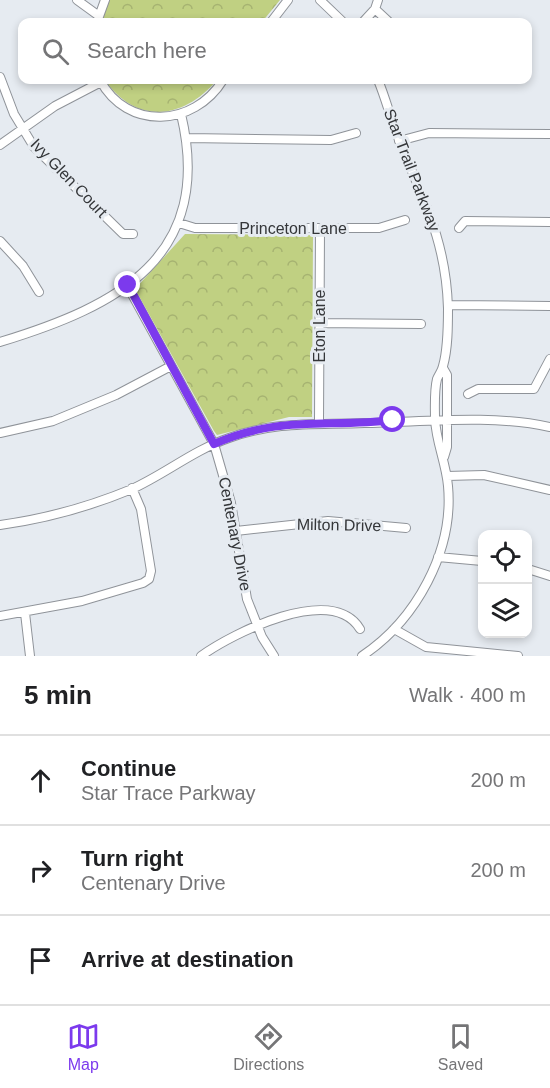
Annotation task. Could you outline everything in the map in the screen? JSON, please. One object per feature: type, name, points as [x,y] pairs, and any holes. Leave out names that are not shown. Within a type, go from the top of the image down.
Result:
[{"type":"street","points":[[76,0],[97,18]]},
{"type":"street","points":[[98,18],[105,0]]},
{"type":"street","points":[[274,18],[288,0]]},
{"type":"street","points":[[320,0],[339,18]]},
{"type":"street","points":[[367,18],[375,9],[378,0]]},
{"type":"street","points":[[375,9],[385,18]]},
{"type":"street","name":"Ivy Glen Court","points":[[0,76],[8,100],[34,147],[123,234],[134,234]]},
{"type":"street","points":[[0,145],[22,128],[96,84]]},
{"type":"street","points":[[104,84],[120,103],[138,113],[159,116],[181,114],[206,101],[220,84]]},
{"type":"street","name":"Star Trail Parkway","points":[[362,656],[394,629],[420,595],[438,557],[448,515],[447,476],[435,420],[438,377],[443,368],[448,305],[444,266],[438,233],[399,141],[379,84]]},
{"type":"street","points":[[0,342],[48,327],[104,301],[146,273],[170,244],[179,223],[187,180],[187,138],[181,114]]},
{"type":"street","points":[[187,138],[331,140],[356,133]]},
{"type":"street","points":[[399,141],[429,133],[550,134]]},
{"type":"street","name":"Princeton Lane","points":[[179,223],[195,228],[320,229],[379,228],[405,220]]},
{"type":"street","points":[[459,228],[465,221],[550,222]]},
{"type":"street","name":"Eton Lane","points":[[319,422],[320,229]]},
{"type":"street","points":[[0,241],[23,266],[39,292]]},
{"type":"street","name":"Centenary Drive","points":[[128,285],[214,444],[231,503],[248,599],[258,627],[274,656]]},
{"type":"street","points":[[448,305],[550,306]]},
{"type":"street","points":[[319,323],[421,324]]},
{"type":"street","points":[[468,394],[478,389],[534,389],[550,359]]},
{"type":"street","points":[[0,433],[52,421],[116,395],[171,366]]},
{"type":"street","name":"Star Trail Parkway","points":[[443,368],[447,375],[444,457]]},
{"type":"street","points":[[0,525],[82,506],[132,488],[214,444],[259,428],[288,423],[435,420],[523,423],[550,427]]},
{"type":"street","points":[[447,476],[484,475],[550,490]]},
{"type":"street","points":[[0,616],[82,601],[143,584],[148,579],[150,571],[141,509],[132,488]]},
{"type":"street","name":"Milton Drive","points":[[236,531],[327,521],[406,528]]},
{"type":"street","points":[[438,557],[478,561]]},
{"type":"street","points":[[532,570],[550,576]]},
{"type":"street","points":[[201,656],[219,644],[290,614],[317,611],[346,615],[360,629]]},
{"type":"street","points":[[25,613],[30,656]]},
{"type":"street","points":[[394,629],[426,647],[518,656]]},
{"type":"green space","points":[[108,0],[280,0],[265,18],[102,18]]},
{"type":"green space","points":[[108,84],[213,84],[190,103],[161,112],[131,105]]},
{"type":"green space","points":[[185,234],[313,235],[312,417],[289,417],[217,435],[214,431],[135,289]]},
{"type":"route","points":[[128,285],[214,444],[259,428],[288,423],[365,423],[393,420]]}]
